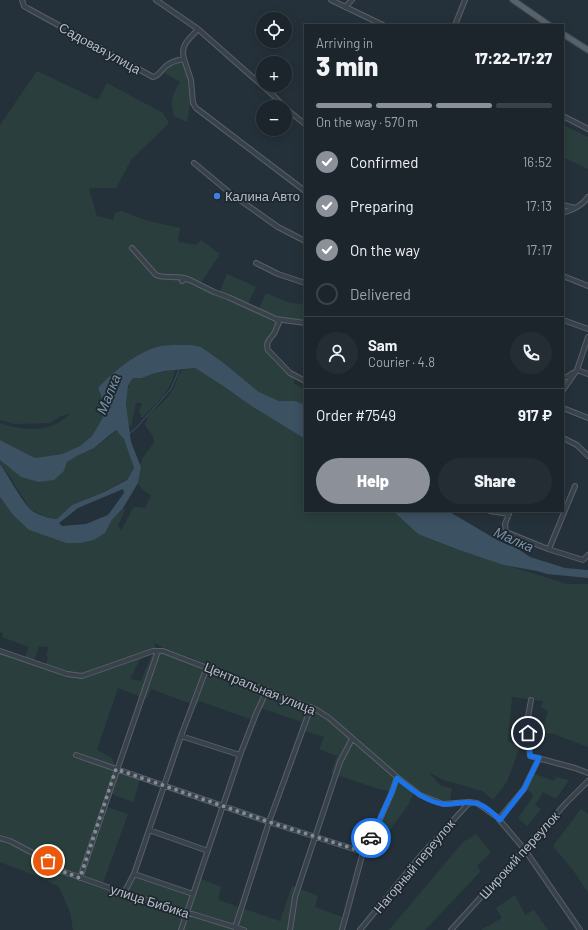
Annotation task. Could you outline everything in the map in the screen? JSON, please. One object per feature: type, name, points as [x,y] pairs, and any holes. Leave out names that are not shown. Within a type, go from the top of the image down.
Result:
[{"type":"main road","points":[[513,0],[549,24]]},
{"type":"main road","points":[[564,35],[588,50]]},
{"type":"street","name":"Садовая улица","points":[[22,0],[24,6],[29,9],[153,77],[166,66],[177,60],[184,59]]},
{"type":"street","points":[[156,0],[198,29],[278,100]]},
{"type":"street","points":[[331,0],[380,24]]},
{"type":"street","points":[[345,7],[352,0]]},
{"type":"street","points":[[455,24],[465,0]]},
{"type":"street","points":[[198,29],[183,46],[182,50],[191,80],[196,108],[304,189]]},
{"type":"street","points":[[292,113],[304,123]]},
{"type":"street","points":[[564,117],[588,129]]},
{"type":"street","points":[[194,163],[230,193],[278,227],[304,240]]},
{"type":"street","points":[[564,213],[585,202],[588,197]]},
{"type":"street","points":[[564,205],[575,208]]},
{"type":"street","points":[[132,248],[156,275],[162,277],[180,276],[276,319],[304,323]]},
{"type":"street","points":[[256,263],[284,277],[304,283]]},
{"type":"street","points":[[564,276],[588,286]]},
{"type":"street","points":[[182,281],[188,279]]},
{"type":"street","points":[[276,319],[278,323],[274,334],[268,341],[268,350],[290,373],[304,380]]},
{"type":"street","points":[[564,320],[588,329]]},
{"type":"street","points":[[564,389],[576,371],[588,337]]},
{"type":"street","points":[[564,377],[576,371],[588,374]]},
{"type":"street","points":[[564,408],[588,418]]},
{"type":"street","points":[[564,438],[578,445],[588,456]]},
{"type":"street","points":[[549,549],[575,486]]},
{"type":"street","points":[[510,512],[505,524],[506,532],[549,549],[588,561]]},
{"type":"street","points":[[583,560],[588,555]]},
{"type":"street","name":"Центральная улица","points":[[0,651],[67,674],[82,676],[158,651],[179,656],[311,707],[320,712],[397,778],[420,795],[440,804],[446,805],[469,802]]},
{"type":"street","points":[[80,878],[116,769],[158,651]]},
{"type":"street","points":[[124,893],[134,874],[181,736],[207,667]]},
{"type":"street","points":[[181,930],[240,756],[267,690]]},
{"type":"street","points":[[531,700],[527,722],[530,756],[588,773]]},
{"type":"street","points":[[235,928],[269,822],[311,707]]},
{"type":"street","points":[[181,736],[240,756]]},
{"type":"street","points":[[290,930],[296,897],[315,837],[340,762],[352,739]]},
{"type":"street","points":[[76,754],[269,822],[364,852]]},
{"type":"street","points":[[500,820],[524,789],[539,758]]},
{"type":"street","points":[[342,930],[364,852],[373,835],[397,778]]},
{"type":"street","name":"Широкий переулок","points":[[451,930],[567,802],[588,781]]},
{"type":"street","points":[[469,802],[479,804],[500,820],[525,850],[580,930]]},
{"type":"street","name":"Нагорный переулок","points":[[360,930],[423,853],[469,802]]},
{"type":"street","points":[[149,830],[208,851]]},
{"type":"street","name":"улица Бибика","points":[[0,838],[10,841],[54,864],[56,869],[124,893],[244,930]]},
{"type":"street","points":[[134,874],[193,894]]},
{"type":"green space","points":[[175,63],[183,63],[186,71],[190,92],[190,106],[187,122],[174,116],[172,98],[180,82],[163,72]]},
{"type":"green space","points":[[37,71],[98,100],[107,83],[163,113],[169,123],[131,160],[116,188],[89,189],[97,216],[113,220],[115,213],[121,211],[148,221],[180,228],[178,239],[179,242],[196,245],[201,240],[220,254],[200,284],[219,294],[227,274],[256,287],[247,306],[258,311],[266,293],[290,303],[304,304],[304,323],[276,319],[279,323],[267,346],[290,373],[295,381],[293,383],[304,388],[304,405],[290,401],[279,401],[259,392],[225,364],[191,345],[161,346],[98,388],[106,412],[92,436],[80,446],[62,454],[35,458],[0,440],[0,423],[13,427],[34,429],[56,424],[70,414],[61,416],[50,423],[14,424],[0,420],[0,125]]},
{"type":"green space","points":[[564,125],[588,137],[588,169],[564,157]]},
{"type":"green space","points":[[195,368],[304,438],[304,512],[394,512],[418,534],[459,550],[567,584],[588,584],[588,747],[554,734],[542,733],[548,711],[541,707],[543,701],[512,697],[508,741],[520,746],[507,782],[493,800],[482,791],[444,780],[428,772],[441,786],[452,788],[450,801],[439,800],[427,795],[415,788],[389,768],[359,741],[359,739],[346,731],[317,707],[164,648],[153,642],[158,651],[315,709],[414,792],[408,805],[382,841],[373,835],[392,792],[331,773],[337,756],[319,749],[324,737],[299,729],[302,722],[261,708],[256,721],[199,701],[197,706],[151,689],[147,699],[118,688],[97,750],[112,758],[117,769],[141,777],[133,802],[109,793],[104,806],[128,814],[102,886],[124,893],[134,874],[193,894],[199,878],[221,887],[218,900],[280,921],[292,886],[318,896],[315,907],[345,918],[342,930],[73,930],[70,912],[59,887],[39,877],[0,862],[0,651],[24,660],[29,647],[2,637],[3,633],[0,632],[0,497],[13,515],[29,530],[66,543],[81,543],[94,540],[105,533],[112,520],[123,508],[125,510],[118,525],[121,531],[133,508],[145,508],[151,495],[142,489],[138,483],[142,459],[154,443],[153,436],[145,425],[148,416],[168,397],[174,388],[178,376],[182,370]],"holes":[[[39,646],[49,647],[45,667],[33,663]],[[153,652],[141,681],[130,679],[142,655]]]},
{"type":"green space","points":[[175,370],[170,385],[163,397],[142,418],[139,411],[142,403],[136,403],[131,427],[129,426],[126,401],[128,390],[133,378],[142,378],[152,374]]},
{"type":"green space","points":[[116,430],[124,438],[134,468],[127,479],[103,492],[72,505],[57,520],[52,520],[30,509],[0,464],[1,460],[9,468],[64,472],[67,462],[94,448],[107,439]]},
{"type":"green space","points":[[532,773],[554,781],[556,777],[569,780],[556,799],[543,792],[535,805],[541,809],[527,826],[518,818],[534,795],[526,789]]},
{"type":"green space","points":[[581,809],[588,814],[588,892],[573,870],[553,846]]},
{"type":"green space","points":[[476,834],[491,852],[477,866],[481,871],[425,930],[389,930],[463,842]]},
{"type":"green space","points":[[515,895],[525,915],[534,910],[548,930],[481,930],[502,918],[496,908]]},
{"type":"water","name":"Малка","points":[[167,345],[191,345],[201,347],[225,364],[259,392],[279,401],[295,401],[304,405],[304,438],[253,407],[195,368],[165,371],[142,378],[133,378],[128,386],[126,404],[131,442],[141,467],[138,483],[123,508],[112,520],[105,533],[94,540],[81,543],[66,543],[29,530],[13,515],[0,497],[0,464],[29,508],[38,514],[54,519],[57,519],[72,505],[104,492],[127,480],[134,468],[124,439],[116,430],[94,448],[67,462],[64,471],[54,480],[39,482],[21,477],[0,460],[0,440],[35,458],[62,454],[80,446],[92,436],[106,412],[98,388],[119,368],[135,357],[152,349]],"holes":[[[123,489],[124,493],[108,515],[86,524],[62,526],[59,523],[78,508]]]},
{"type":"water","points":[[394,512],[450,512],[530,557],[565,568],[588,570],[588,578],[547,574],[504,565],[418,534]]},
{"type":"waterway","points":[[130,433],[171,389],[179,370]]},
{"type":"way so far","points":[[48,861],[54,864],[56,869],[80,878],[116,769],[224,805],[269,822],[364,852],[371,838]]},
{"type":"place","name":"Калина Авто","points":[[217,196]]},
{"type":"route","points":[[371,838],[397,778],[414,792],[430,800],[443,804],[469,802],[477,803],[500,820],[524,789],[539,758],[530,756],[528,733]]}]
